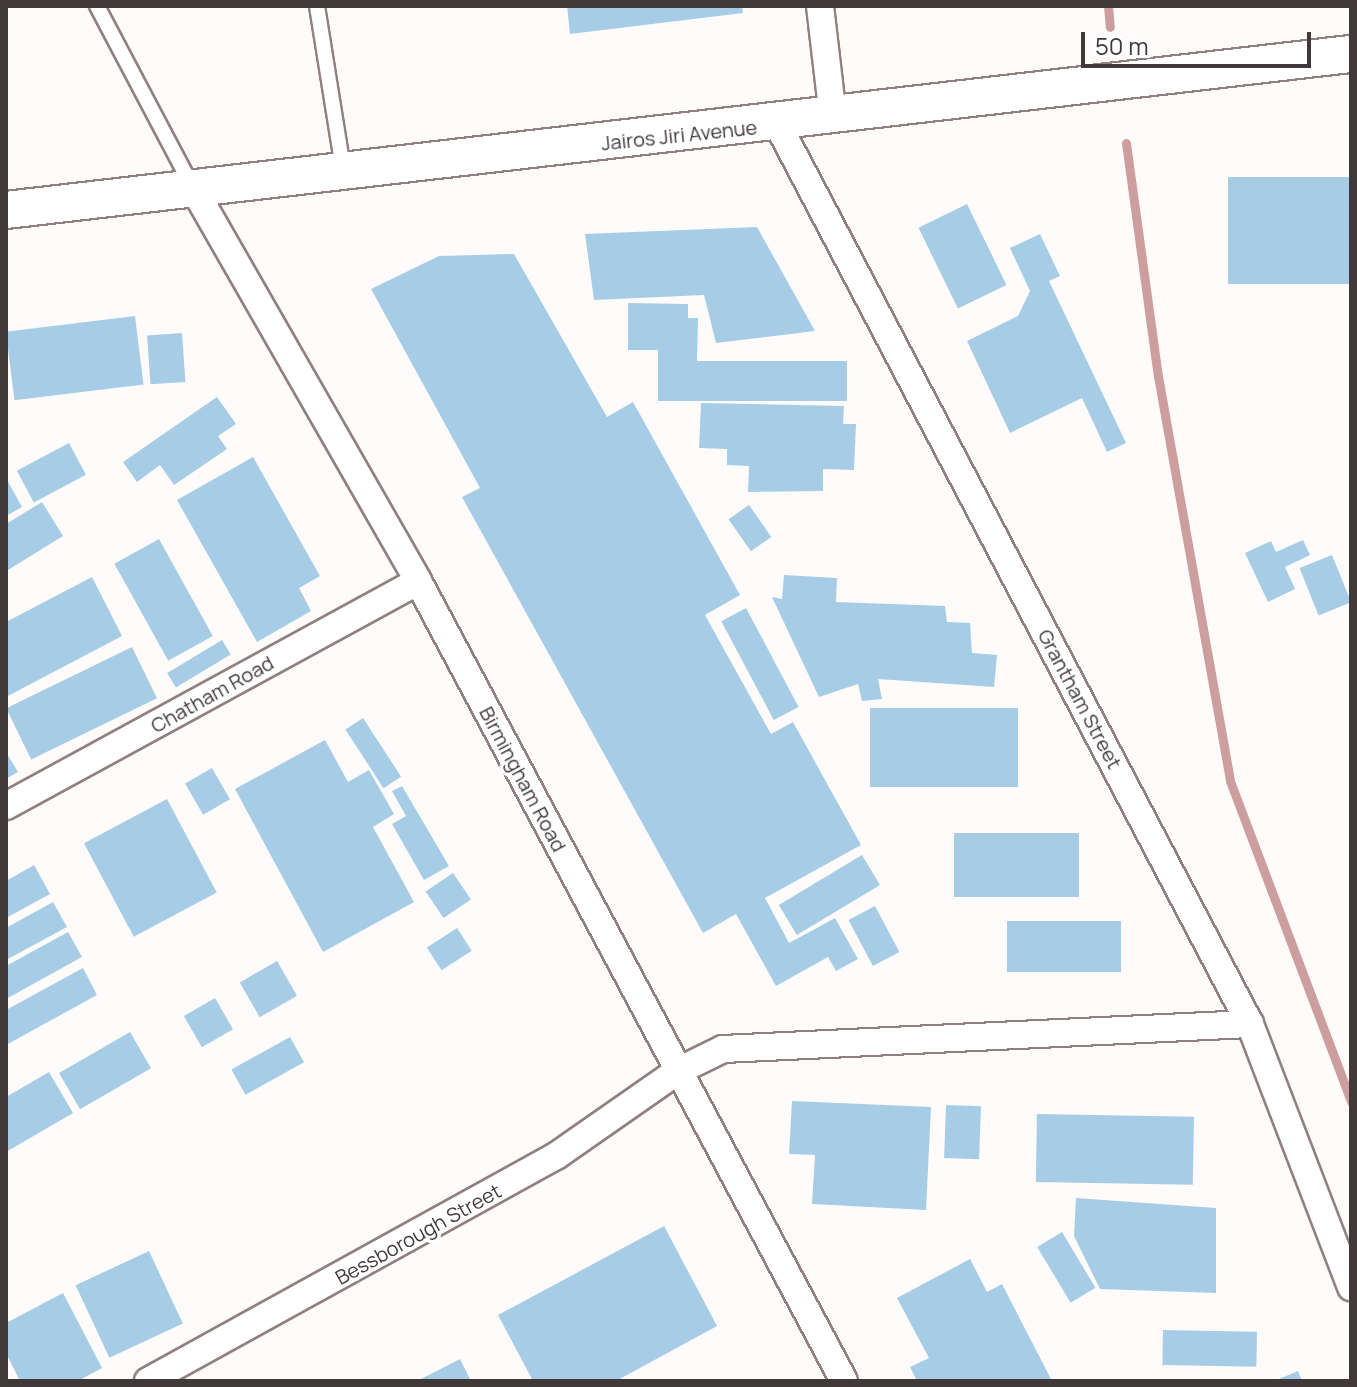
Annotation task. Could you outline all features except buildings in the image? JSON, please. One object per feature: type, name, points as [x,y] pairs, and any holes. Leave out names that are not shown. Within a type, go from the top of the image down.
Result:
[{"type":"main road","name":"Jairos Jiri Avenue","points":[[6,210],[191,184],[778,125],[1351,54]]},
{"type":"street","points":[[820,6],[833,117]]},
{"type":"street","name":"Grantham Street","points":[[778,125],[1250,1024],[1351,1287]]},
{"type":"street","name":"Birmingham Road","points":[[191,184],[418,581],[844,1381]]},
{"type":"street","name":"Chatham Road","points":[[6,806],[418,581]]},
{"type":"street","name":"Bessborough Street","points":[[148,1381],[556,1156],[678,1071],[723,1049],[776,1042],[1250,1024]]},
{"type":"lane","points":[[97,6],[191,184]]},
{"type":"lane","points":[[317,6],[343,169]]},
{"type":"waterway","points":[[1108,6],[1110,27]]},
{"type":"waterway","points":[[1126,143],[1158,376],[1230,781],[1351,1102]]}]
